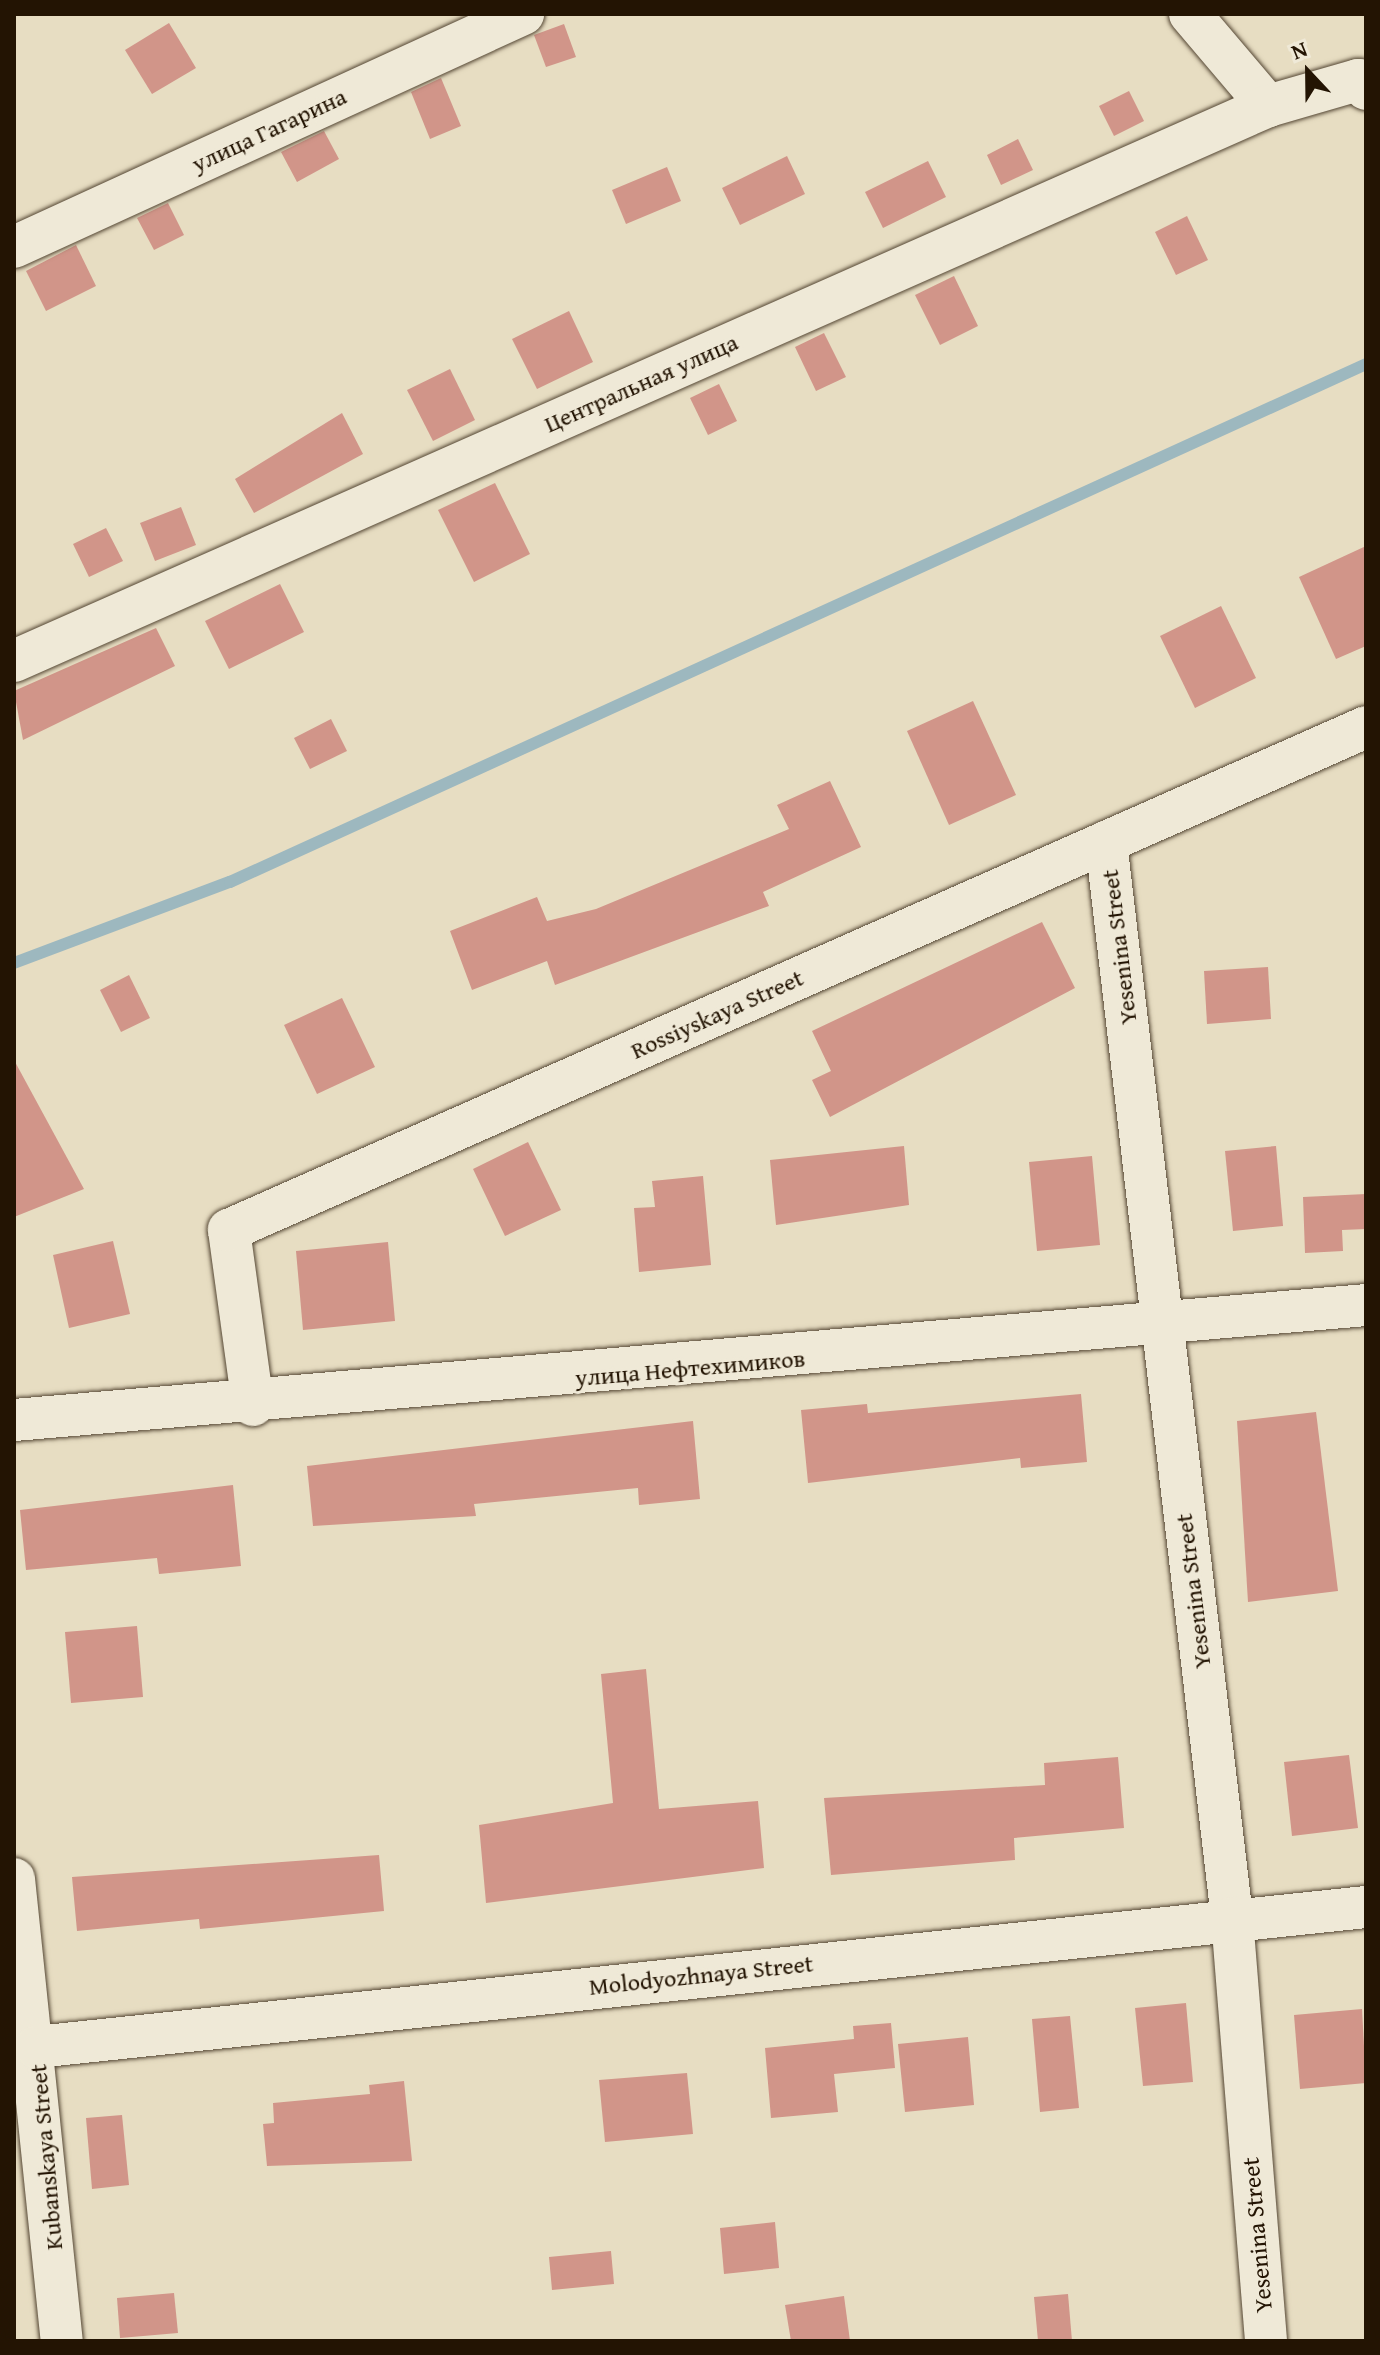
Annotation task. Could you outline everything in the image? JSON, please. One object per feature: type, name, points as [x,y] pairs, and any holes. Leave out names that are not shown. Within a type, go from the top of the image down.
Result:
[{"type":"street","name":"улица Гагарина","points":[[14,247],[523,14]]},
{"type":"street","points":[[1190,14],[1268,106]]},
{"type":"street","name":"Центральная улица","points":[[14,661],[1268,106],[1358,80],[1366,89]]},
{"type":"street","name":"Rossiyskaya Street","points":[[253,1405],[229,1230],[1366,727]]},
{"type":"street","name":"Yesenina Street","points":[[1106,842],[1232,1918],[1266,2341]]},
{"type":"street","name":"улица Нефтехимиков","points":[[14,1420],[253,1405],[1162,1328],[1366,1305]]},
{"type":"street","name":"Kubanskaya Street","points":[[14,1879],[36,2047],[62,2341]]},
{"type":"street","name":"Molodyozhnaya Street","points":[[36,2047],[1232,1918],[1366,1907]]},
{"type":"building","points":[[169,23],[196,68],[152,94],[125,50]]},
{"type":"building","points":[[564,24],[576,57],[546,67],[534,35]]},
{"type":"building","points":[[441,78],[461,126],[430,139],[411,92]]},
{"type":"building","points":[[1129,91],[1144,121],[1114,136],[1099,106]]},
{"type":"building","points":[[324,131],[339,159],[297,182],[281,152]]},
{"type":"building","points":[[1018,139],[1033,170],[1001,185],[987,155]]},
{"type":"building","points":[[787,156],[805,194],[740,225],[722,188]]},
{"type":"building","points":[[928,161],[946,197],[883,228],[865,192]]},
{"type":"building","points":[[667,167],[681,201],[626,224],[612,190]]},
{"type":"building","points":[[168,203],[184,235],[154,250],[137,218]]},
{"type":"building","points":[[1187,216],[1208,260],[1176,275],[1155,232]]},
{"type":"building","points":[[76,245],[96,286],[46,311],[26,271]]},
{"type":"building","points":[[954,276],[978,326],[940,345],[915,295]]},
{"type":"building","points":[[569,311],[593,362],[537,389],[512,339]]},
{"type":"building","points":[[824,333],[846,377],[816,391],[795,347]]},
{"type":"building","points":[[450,369],[475,420],[433,441],[407,390]]},
{"type":"building","points":[[719,384],[737,421],[708,435],[690,398]]},
{"type":"building","points":[[342,413],[363,454],[254,513],[235,479]]},
{"type":"building","points":[[495,483],[530,554],[474,582],[438,510]]},
{"type":"building","points":[[181,507],[196,545],[155,561],[140,523]]},
{"type":"building","points":[[106,528],[123,561],[89,577],[73,544]]},
{"type":"building","points":[[1366,546],[1366,646],[1336,659],[1299,577]]},
{"type":"building","points":[[280,584],[304,632],[229,669],[205,621]]},
{"type":"building","points":[[1221,606],[1256,678],[1195,708],[1160,636]]},
{"type":"building","points":[[156,628],[175,666],[23,740],[14,691]]},
{"type":"building","points":[[973,701],[1016,795],[949,825],[907,731]]},
{"type":"building","points":[[331,719],[347,751],[310,769],[294,738]]},
{"type":"building","points":[[830,781],[861,847],[763,892],[769,906],[555,985],[547,961],[472,990],[450,931],[537,897],[547,921],[596,909],[789,829],[777,805]]},
{"type":"building","points":[[1042,922],[1075,988],[830,1117],[812,1080],[831,1071],[812,1031]]},
{"type":"building","points":[[1268,967],[1271,1019],[1207,1024],[1204,971]]},
{"type":"building","points":[[129,975],[150,1018],[121,1032],[100,990]]},
{"type":"building","points":[[342,998],[375,1067],[317,1094],[284,1025]]},
{"type":"building","points":[[14,1060],[84,1189],[14,1217]]},
{"type":"building","points":[[528,1142],[561,1210],[505,1236],[473,1169]]},
{"type":"building","points":[[904,1146],[909,1205],[776,1225],[770,1160]]},
{"type":"building","points":[[1276,1146],[1283,1226],[1233,1231],[1225,1151]]},
{"type":"building","points":[[1092,1156],[1100,1245],[1037,1251],[1029,1162]]},
{"type":"building","points":[[703,1176],[711,1265],[639,1272],[634,1208],[655,1207],[652,1181]]},
{"type":"building","points":[[1366,1194],[1366,1229],[1342,1230],[1343,1251],[1305,1253],[1303,1197]]},
{"type":"building","points":[[113,1241],[130,1314],[69,1328],[53,1255]]},
{"type":"building","points":[[388,1242],[395,1321],[303,1330],[296,1251]]},
{"type":"building","points":[[1081,1394],[1087,1462],[1021,1468],[1020,1458],[808,1483],[801,1410],[867,1404],[868,1413]]},
{"type":"building","points":[[1316,1412],[1338,1591],[1248,1602],[1237,1421]]},
{"type":"building","points":[[693,1421],[700,1499],[639,1505],[638,1488],[474,1504],[476,1516],[313,1526],[307,1466]]},
{"type":"building","points":[[233,1485],[241,1566],[159,1574],[157,1558],[26,1570],[20,1510]]},
{"type":"building","points":[[137,1626],[143,1697],[71,1703],[65,1632]]},
{"type":"building","points":[[646,1669],[659,1809],[758,1801],[764,1868],[486,1903],[479,1825],[613,1803],[601,1674]]},
{"type":"building","points":[[1349,1755],[1358,1828],[1292,1836],[1284,1762]]},
{"type":"building","points":[[1118,1757],[1124,1828],[1014,1838],[1015,1860],[831,1875],[824,1798],[1045,1785],[1044,1763]]},
{"type":"building","points":[[379,1855],[384,1911],[200,1929],[199,1919],[77,1931],[72,1877]]},
{"type":"building","points":[[1186,2003],[1193,2082],[1143,2086],[1135,2008]]},
{"type":"building","points":[[1362,2009],[1366,2083],[1300,2089],[1294,2015]]},
{"type":"building","points":[[1070,2016],[1079,2108],[1040,2112],[1032,2019]]},
{"type":"building","points":[[891,2023],[895,2068],[834,2074],[838,2112],[771,2118],[765,2048],[854,2039],[853,2026]]},
{"type":"building","points":[[968,2037],[974,2105],[905,2112],[898,2044]]},
{"type":"building","points":[[687,2073],[693,2134],[605,2142],[599,2080]]},
{"type":"building","points":[[404,2081],[412,2161],[267,2166],[263,2124],[274,2123],[273,2103],[370,2094],[369,2085]]},
{"type":"building","points":[[122,2115],[129,2185],[92,2189],[86,2118]]},
{"type":"building","points":[[775,2222],[779,2268],[724,2274],[720,2228]]},
{"type":"building","points":[[611,2251],[614,2284],[552,2290],[549,2257]]},
{"type":"building","points":[[174,2293],[178,2333],[120,2338],[117,2298]]},
{"type":"building","points":[[1068,2294],[1072,2341],[1038,2341],[1034,2297]]},
{"type":"building","points":[[844,2296],[850,2341],[791,2341],[785,2305]]},
{"type":"waterway","points":[[14,963],[230,882],[1366,364]]}]
